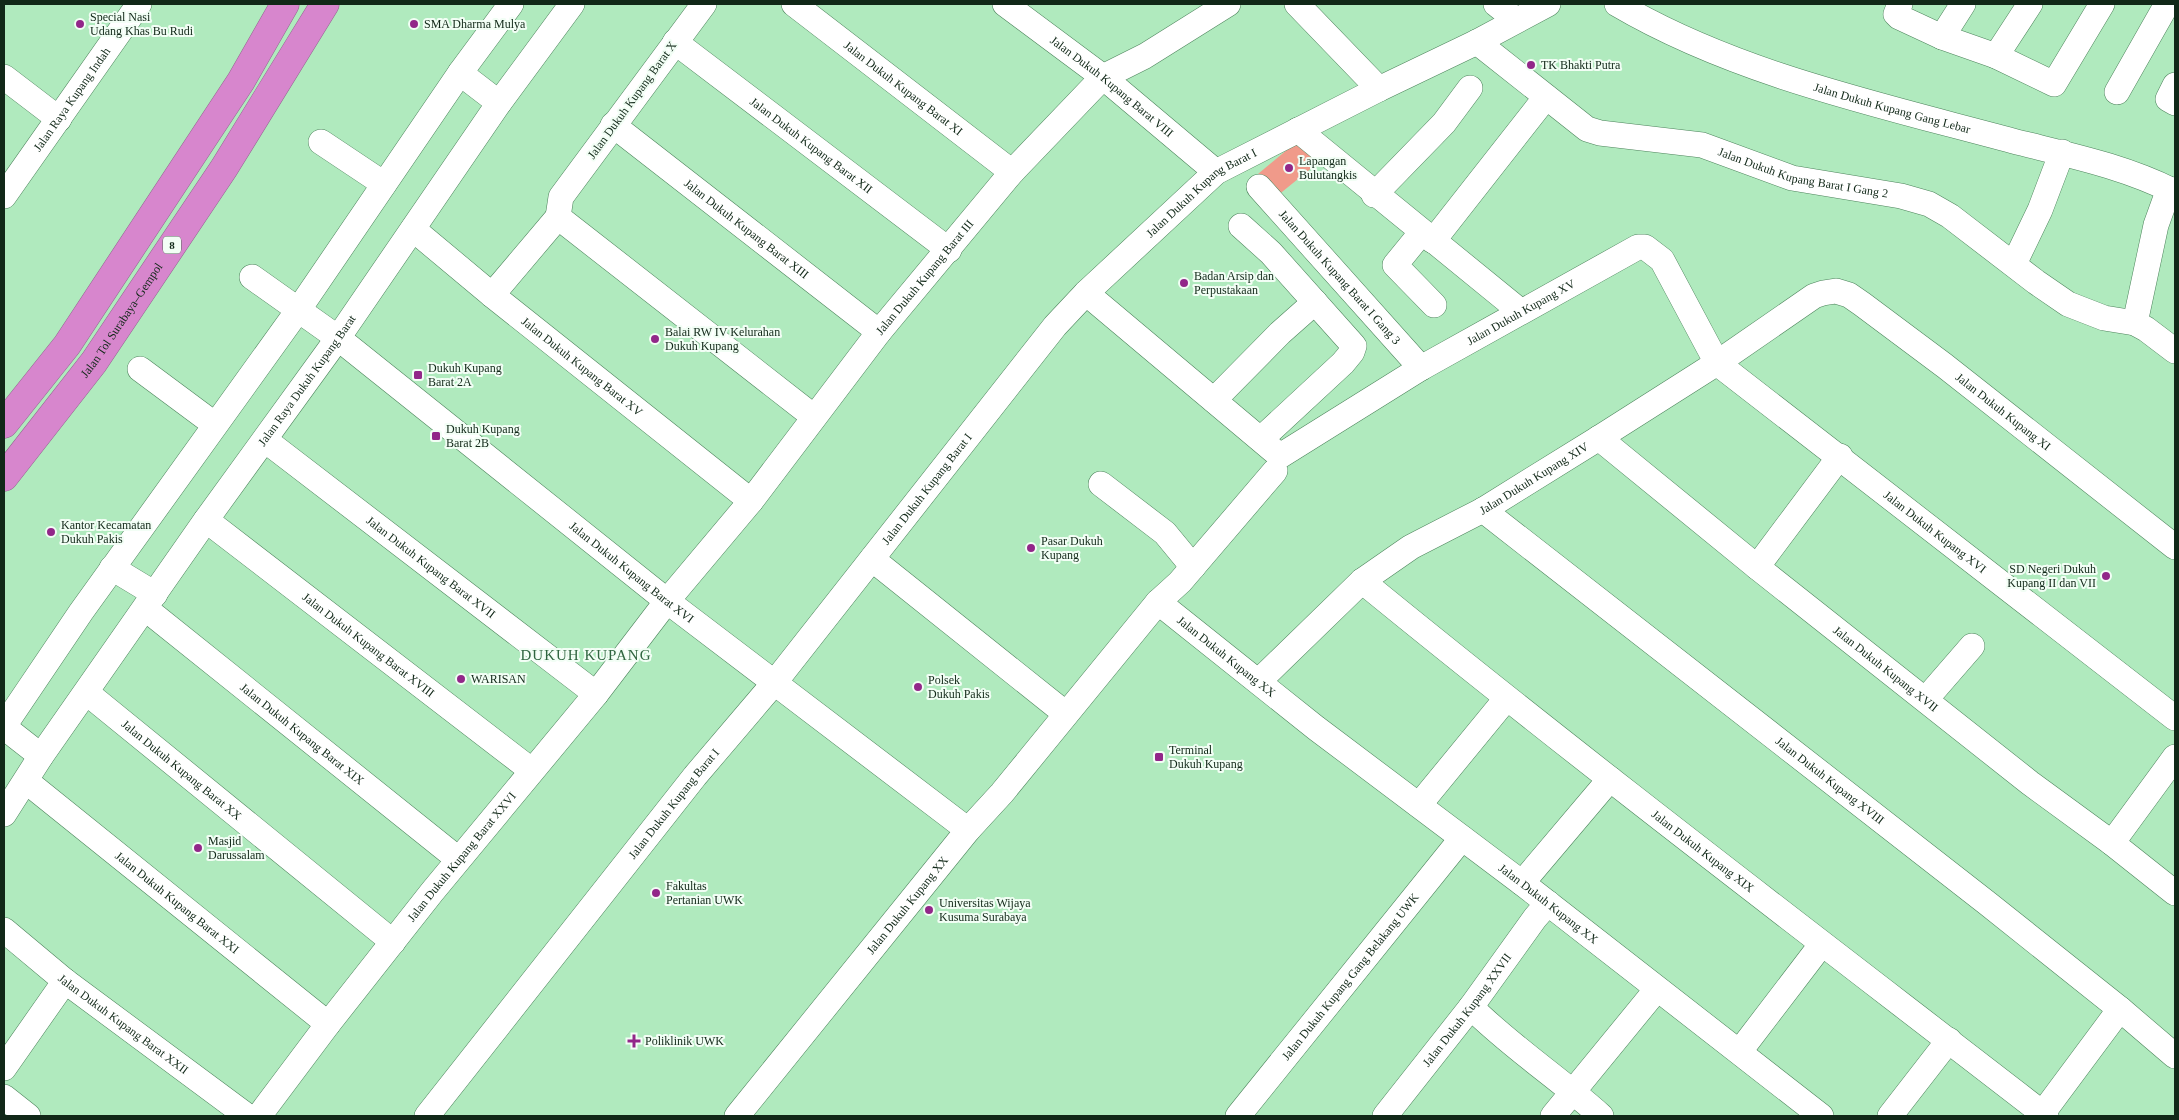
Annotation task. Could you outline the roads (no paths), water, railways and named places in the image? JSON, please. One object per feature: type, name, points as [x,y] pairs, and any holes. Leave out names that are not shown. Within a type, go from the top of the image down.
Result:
[{"type":"highway","points":[[4,424],[67,345],[241,81],[285,4]]},
{"type":"highway","name":"Jalan Tol Surabaya–Gempol","points":[[4,476],[94,362],[229,160],[325,4]]},
{"type":"street","name":"Jalan Raya Kupang Indah","points":[[4,196],[139,4]]},
{"type":"street","points":[[41,756],[4,726],[112,568],[214,424],[299,309],[460,73],[511,4]]},
{"type":"street","name":"Jalan Raya Dukuh Kupang Barat","points":[[4,814],[41,756],[87,693],[206,520],[338,338],[499,104],[572,4]]},
{"type":"street","name":"Jalan Dukuh Kupang Barat X","points":[[492,295],[560,207],[613,125],[704,4]]},
{"type":"street","name":"Jalan Dukuh Kupang Barat XI","points":[[794,4],[1012,172]]},
{"type":"street","name":"Jalan Dukuh Kupang Barat VIII","points":[[1005,4],[1102,77],[1216,172]]},
{"type":"street","name":"Jalan Dukuh Kupang Barat III","points":[[667,601],[752,501],[879,332],[1012,172],[1102,77],[1144,56],[1225,4]]},
{"type":"street","points":[[1298,4],[1379,89]]},
{"type":"street","points":[[1496,4],[1516,20]]},
{"type":"street","name":"Jalan Dukuh Kupang Barat I","points":[[427,1116],[695,776],[775,682],[1055,326],[1086,294],[1216,172],[1379,89],[1477,42],[1548,4]]},
{"type":"street","name":"Jalan Dukuh Kupang Gang Lebar","points":[[1617,4],[1664,30],[1732,59],[1813,85],[2062,152],[2150,180],[2172,191]]},
{"type":"street","points":[[1900,4],[1896,16],[1942,37],[1996,56],[2054,84],[2102,4]]},
{"type":"street","points":[[1942,37],[1963,4]]},
{"type":"street","points":[[1996,56],[2030,4]]},
{"type":"street","points":[[2117,92],[2167,4]]},
{"type":"street","name":"Jalan Dukuh Kupang Barat XII","points":[[674,42],[949,250]]},
{"type":"street","name":"Jalan Dukuh Kupang Barat I Gang 2","points":[[1477,42],[1577,123],[1600,133],[1702,145],[1792,178],[1917,200],[1950,216],[2068,304],[2104,318],[2131,322]]},
{"type":"street","points":[[460,73],[499,104]]},
{"type":"street","points":[[4,77],[59,119]]},
{"type":"street","points":[[2175,85],[2168,99],[2175,103]]},
{"type":"street","points":[[1374,195],[1444,123],[1470,88]]},
{"type":"street","points":[[1434,305],[1395,265],[1428,236],[1546,97]]},
{"type":"street","name":"Jalan Dukuh Kupang Barat XIII","points":[[613,125],[879,332]]},
{"type":"street","points":[[1298,130],[1374,195],[1520,311]]},
{"type":"street","points":[[321,142],[384,184]]},
{"type":"street","points":[[2014,264],[2040,210],[2062,152]]},
{"type":"street","name":"Jalan Dukuh Kupang Barat I Gang 3","points":[[1259,187],[1421,368]]},
{"type":"street","points":[[2172,191],[2156,225],[2131,322],[2150,332],[2175,351]]},
{"type":"street","points":[[560,207],[814,417]]},
{"type":"street","points":[[1241,226],[1271,253],[1354,346],[1354,349],[1343,363],[1261,440]]},
{"type":"street","name":"Jalan Dukuh Kupang Barat XV","points":[[413,229],[492,295],[752,501]]},
{"type":"street","name":"Jalan Dukuh Kupang XV","points":[[1158,602],[1193,567],[1277,463],[1421,368],[1520,311],[1638,247],[1645,247],[1662,260],[1717,363]]},
{"type":"street","name":"Jalan Dukuh Kupang Barat XVI","points":[[252,277],[338,338],[667,601],[968,830]]},
{"type":"street","name":"Jalan Dukuh Kupang XIV","points":[[1259,682],[1362,581],[1412,547],[1482,510],[1599,438],[1717,363],[1754,335],[1823,292]]},
{"type":"street","name":"Jalan Dukuh Kupang XI","points":[[1823,292],[1842,292],[1862,304],[1953,372],[2175,547]]},
{"type":"street","points":[[1086,294],[1261,440],[1277,463]]},
{"type":"street","points":[[1214,400],[1280,333],[1314,302]]},
{"type":"street","name":"Jalan Dukuh Kupang XVI","points":[[1717,363],[1840,456],[2175,718]]},
{"type":"street","points":[[140,369],[214,424]]},
{"type":"street","name":"Jalan Dukuh Kupang XVII","points":[[1599,438],[1757,568],[1926,699],[2030,783],[2112,843],[2175,893]]},
{"type":"street","name":"Jalan Dukuh Kupang Barat XVII","points":[[265,440],[596,694]]},
{"type":"street","points":[[1757,568],[1840,456]]},
{"type":"street","points":[[1101,484],[1165,533],[1193,567]]},
{"type":"street","name":"Jalan Dukuh Kupang XVIII","points":[[1482,510],[2120,1009],[2175,1056]]},
{"type":"street","name":"Jalan Dukuh Kupang Barat XVIII","points":[[206,520],[531,770]]},
{"type":"street","points":[[872,558],[1066,714]]},
{"type":"street","name":"Jalan Dukuh Kupang Barat XIX","points":[[112,568],[458,859]]},
{"type":"street","name":"Jalan Dukuh Kupang XIX","points":[[1362,581],[1506,699],[2044,1115]]},
{"type":"street","name":"Jalan Dukuh Kupang Barat XXVI","points":[[259,1116],[328,1024],[458,859],[596,694],[667,601]]},
{"type":"street","name":"Jalan Dukuh Kupang XX","points":[[737,1116],[968,830],[1158,602],[1259,682],[1740,1051],[1821,1116]]},
{"type":"street","points":[[1926,699],[1972,646]]},
{"type":"street","name":"Jalan Dukuh Kupang Barat XX","points":[[87,693],[393,942]]},
{"type":"street","points":[[1419,805],[1506,699]]},
{"type":"street","points":[[2112,843],[2175,757]]},
{"type":"street","points":[[1522,883],[1610,779]]},
{"type":"street","name":"Jalan Dukuh Kupang Barat XXI","points":[[26,780],[328,1024]]},
{"type":"street","name":"Jalan Dukuh Kupang Gang Belakang UWK","points":[[1238,1116],[1462,838]]},
{"type":"street","name":"Jalan Dukuh Kupang XXVII","points":[[1385,1116],[1471,1007],[1535,918],[1548,903]]},
{"type":"street","name":"Jalan Dukuh Kupang Barat XXII","points":[[4,930],[65,981],[247,1116]]},
{"type":"street","points":[[1740,1051],[1821,944]]},
{"type":"street","points":[[4,1068],[65,981]]},
{"type":"street","points":[[1553,1116],[1657,989]]},
{"type":"street","points":[[1471,1007],[1492,1027],[1574,1091],[1601,1116]]},
{"type":"street","points":[[2044,1115],[2120,1009]]},
{"type":"street","points":[[1890,1116],[1949,1040]]},
{"type":"street","points":[[4,1097],[28,1116]]},
{"type":"place","name":"Special Nasi Udang Khas Bu Rudi","points":[[80,24]]},
{"type":"place","name":"SMA Dharma Mulya","points":[[414,24]]},
{"type":"place","name":"TK Bhakti Putra","points":[[1531,65]]},
{"type":"place","name":"Lapangan Bulutangkis","points":[[1289,168]]},
{"type":"place","name":"Badan Arsip dan Perpustakaan","points":[[1184,283]]},
{"type":"place","name":"Balai RW IV Kelurahan Dukuh Kupang","points":[[655,339]]},
{"type":"place","name":"Dukuh Kupang Barat 2A","points":[[418,375]]},
{"type":"place","name":"Dukuh Kupang Barat 2B","points":[[436,436]]},
{"type":"place","name":"Kantor Kecamatan Dukuh Pakis","points":[[51,532]]},
{"type":"place","name":"Pasar Dukuh Kupang","points":[[1031,548]]},
{"type":"place","name":"SD Negeri Dukuh Kupang II dan VII","points":[[2106,576]]},
{"type":"place","name":"WARISAN","points":[[461,679]]},
{"type":"place","name":"Polsek Dukuh Pakis","points":[[918,687]]},
{"type":"place","name":"Terminal Dukuh Kupang","points":[[1159,757]]},
{"type":"place","name":"Masjid Darussalam","points":[[198,848]]},
{"type":"place","name":"Fakultas Pertanian UWK","points":[[656,893]]},
{"type":"place","name":"Universitas Wijaya Kusuma Surabaya","points":[[929,910]]},
{"type":"place","name":"Poliklinik UWK","points":[[634,1041]]},
{"type":"district","name":"DUKUH KUPANG","points":[[586,655]]}]
